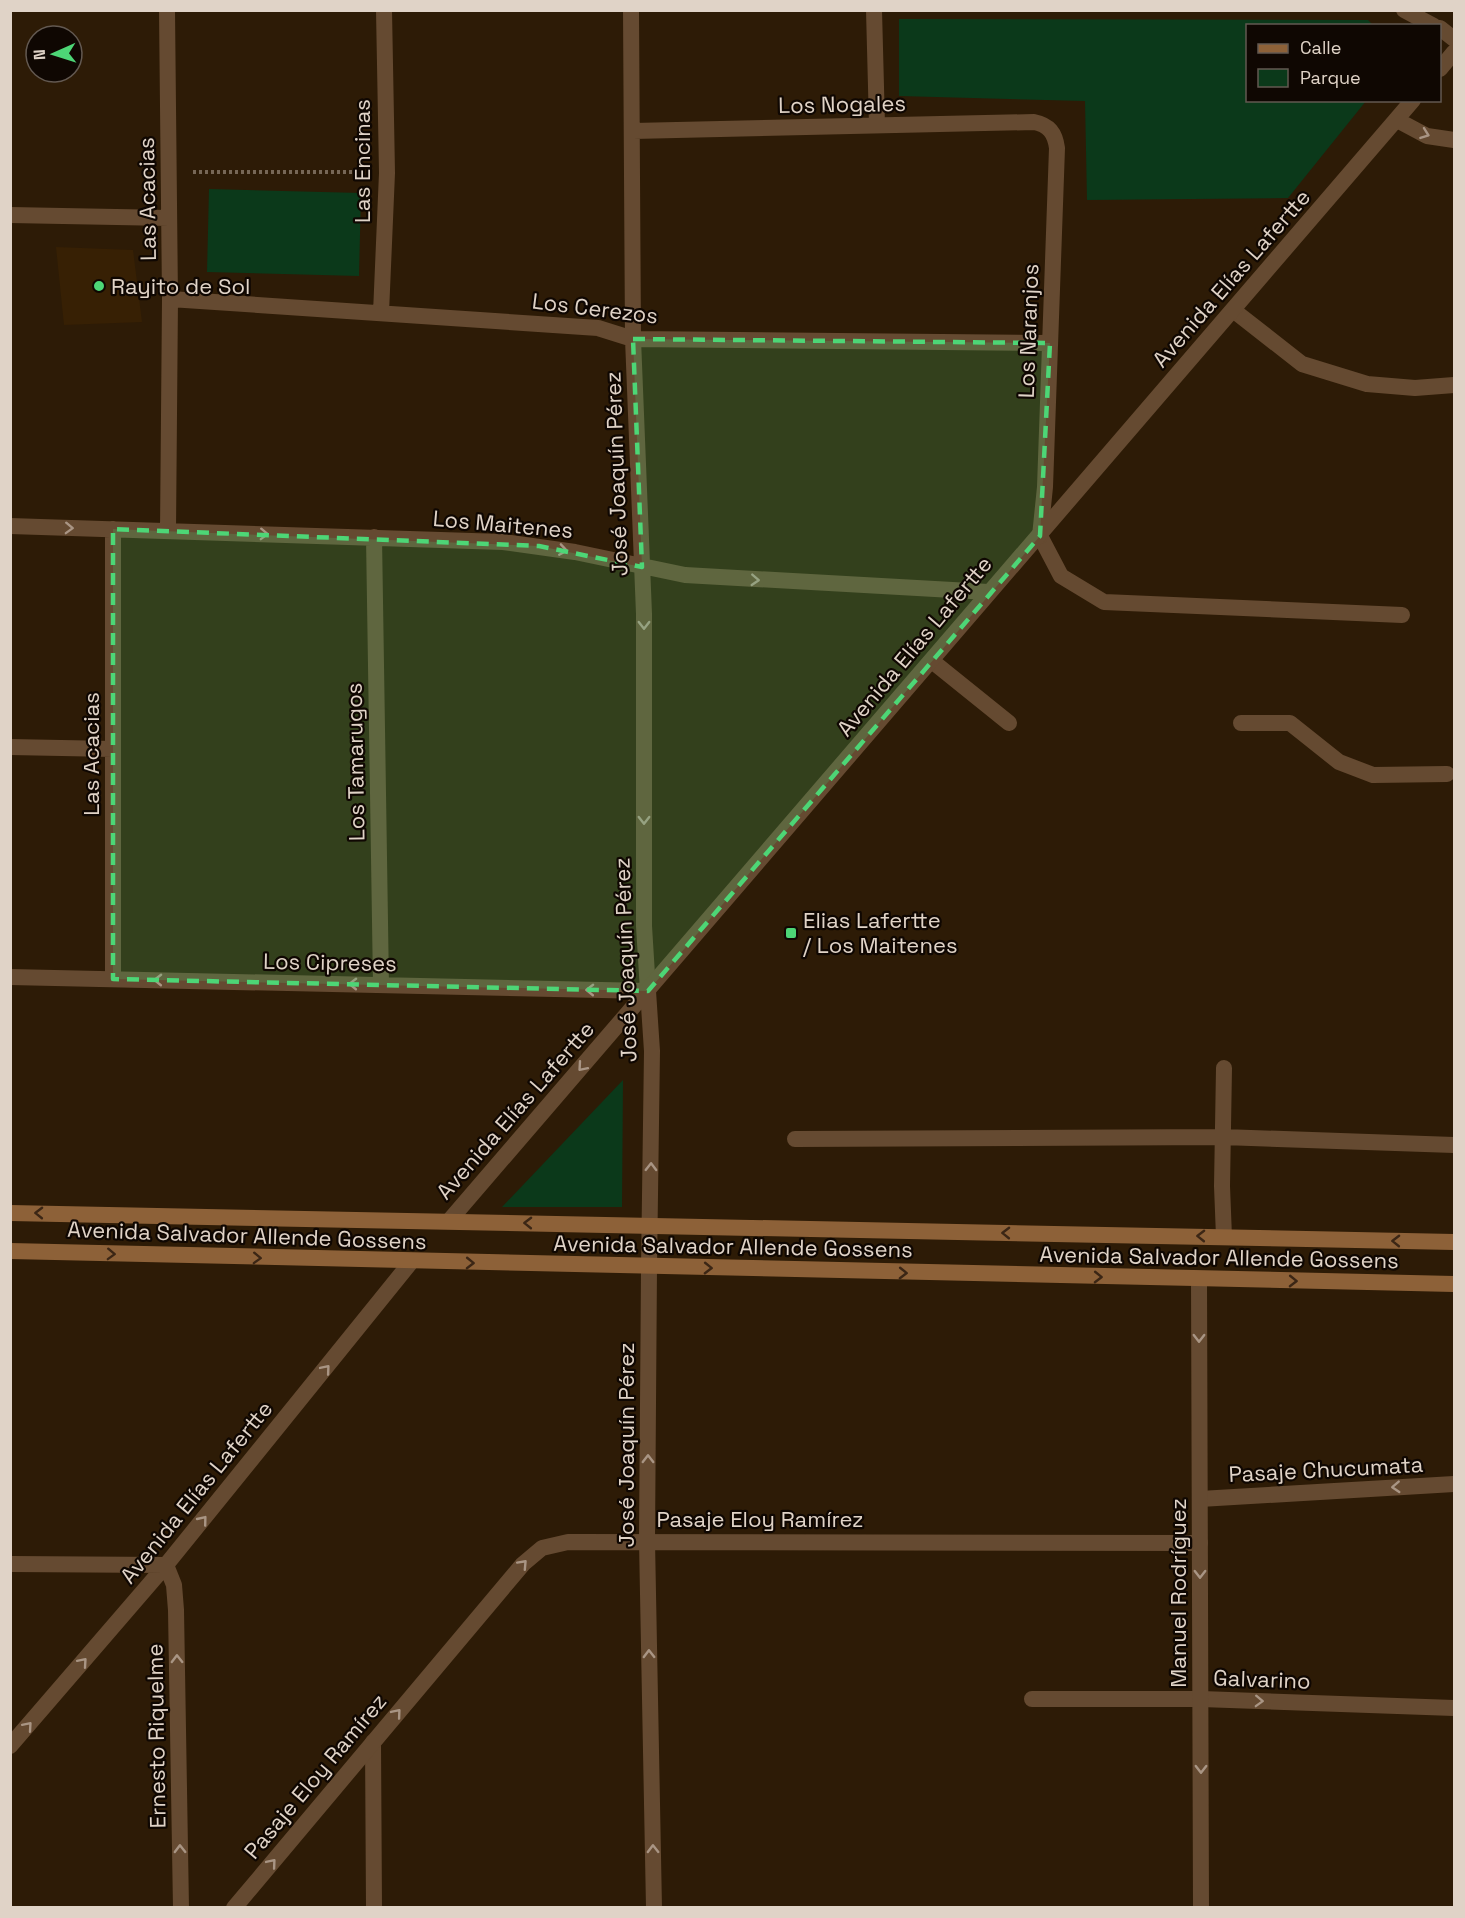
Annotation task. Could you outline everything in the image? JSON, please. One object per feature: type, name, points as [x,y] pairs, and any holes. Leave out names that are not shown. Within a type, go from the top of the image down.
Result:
[{"type":"main road","name":"Avenida Salvador Allende Gossens","points":[[10,1213],[1455,1242]]},
{"type":"main road","name":"Avenida Salvador Allende Gossens","points":[[10,1251],[411,1262],[1455,1284]]},
{"type":"street","name":"Las Acacias","points":[[167,10],[170,299],[168,531]]},
{"type":"street","name":"Las Encinas","points":[[381,313],[387,172],[384,10]]},
{"type":"street","name":"José Joaquín Pérez","points":[[631,10],[633,339],[642,567],[644,926],[652,1051],[647,1541],[654,1908]]},
{"type":"street","points":[[874,10],[877,125]]},
{"type":"street","points":[[1404,10],[1430,24]]},
{"type":"street","points":[[1441,29],[1455,39]]},
{"type":"street","points":[[1441,68],[1455,52]]},
{"type":"street","name":"Avenida Elías Lafertte","points":[[449,1221],[1411,102]]},
{"type":"street","points":[[1397,120],[1427,136],[1455,140]]},
{"type":"street","name":"Los Nogales","points":[[633,131],[1034,122],[1050,128]]},
{"type":"street","name":"Los Naranjos","points":[[1040,536],[1045,488],[1057,148],[1050,128]]},
{"type":"street","points":[[10,215],[169,218]]},
{"type":"street","name":"Los Cerezos","points":[[170,299],[598,328],[633,339],[1050,343]]},
{"type":"street","points":[[1233,310],[1302,364],[1367,384],[1415,388],[1455,385]]},
{"type":"street","name":"Los Maitenes","points":[[10,526],[503,542],[575,552],[685,575],[988,592]]},
{"type":"street","name":"Las Acacias","points":[[113,529],[113,979]]},
{"type":"street","points":[[1040,536],[1061,576],[1104,602],[1402,615]]},
{"type":"street","name":"Los Tamarugos","points":[[374,537],[381,985]]},
{"type":"street","points":[[932,661],[1009,723]]},
{"type":"street","points":[[1241,723],[1290,723],[1339,762],[1373,775],[1447,774]]},
{"type":"street","points":[[10,747],[113,749]]},
{"type":"street","name":"Los Cipreses","points":[[10,977],[648,992]]},
{"type":"street","points":[[1224,1068],[1224,1237]]},
{"type":"street","points":[[795,1139],[1223,1137],[1455,1145]]},
{"type":"street","name":"Avenida Elías Lafertte","points":[[10,1746],[166,1565],[411,1262]]},
{"type":"street","name":"Manuel Rodríguez","points":[[1199,1279],[1201,1908]]},
{"type":"street","name":"Pasaje Chucumata","points":[[1200,1499],[1455,1484]]},
{"type":"street","name":"Pasaje Eloy Ramírez","points":[[234,1908],[532,1555],[542,1548],[568,1542],[647,1541],[1200,1543]]},
{"type":"street","points":[[10,1564],[166,1565]]},
{"type":"street","name":"Ernesto Riquelme","points":[[166,1565],[174,1585],[176,1610],[181,1908]]},
{"type":"street","name":"Galvarino","points":[[1032,1699],[1201,1699],[1455,1708]]},
{"type":"street","points":[[373,1742],[374,1908]]},
{"type":"path","points":[[169,172],[387,172]]},
{"type":"highlighted area","points":[[633,339],[1050,343],[1040,536],[648,991],[113,979],[113,529],[539,546],[642,567]]},
{"type":"shaded area","name":"Rayito de Sol","points":[[56,247],[133,250],[142,322],[64,325]]},
{"type":"green space","points":[[899,19],[1368,20],[1372,24],[1246,24],[1246,102],[1365,102],[1288,198],[1087,200],[1085,101],[899,96]]},
{"type":"green space","points":[[209,189],[361,193],[359,276],[207,272]]},
{"type":"green space","points":[[623,1080],[622,1207],[502,1207]]},
{"type":"place","name":"Rayito de Sol","points":[[99,286]]},
{"type":"place","name":"Elias Lafertte / Los Maitenes","points":[[791,933]]}]
